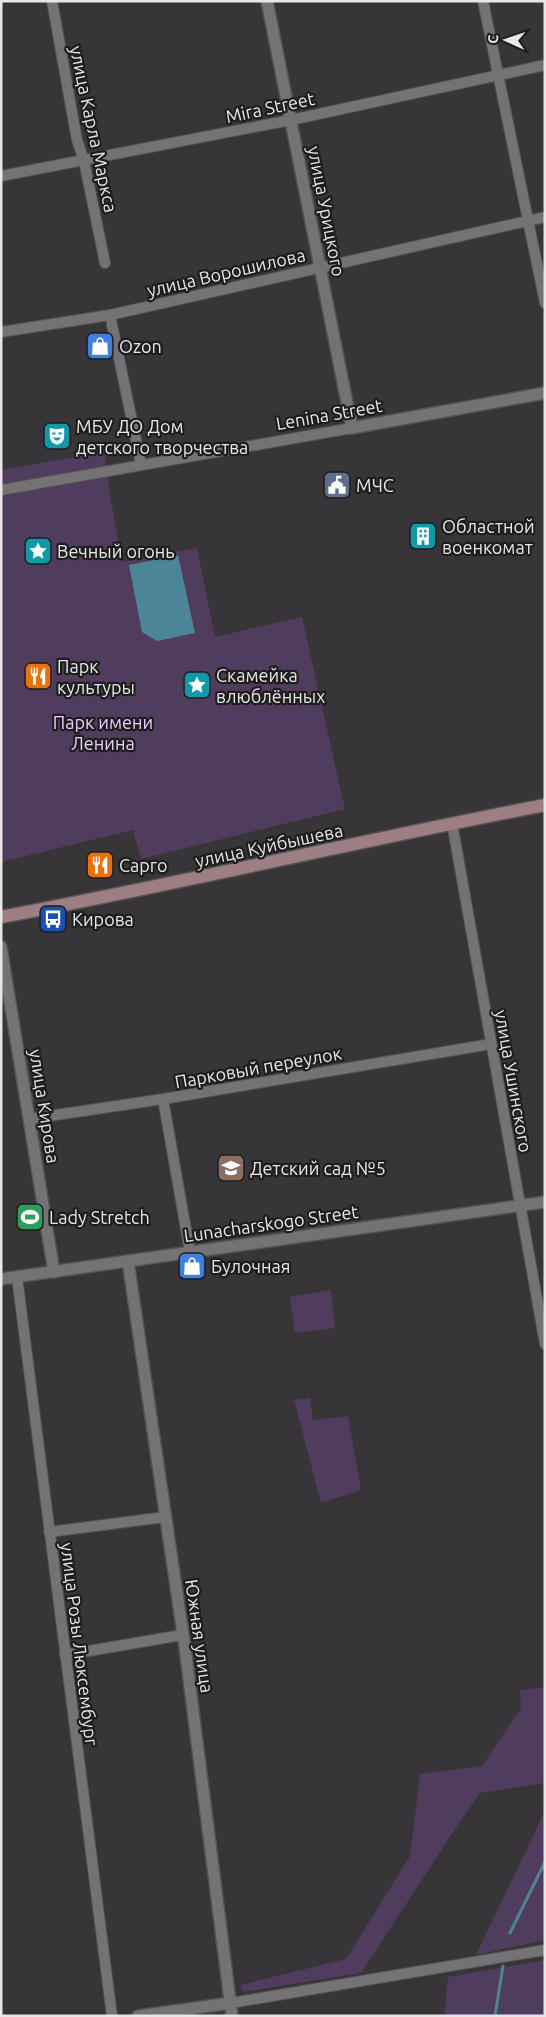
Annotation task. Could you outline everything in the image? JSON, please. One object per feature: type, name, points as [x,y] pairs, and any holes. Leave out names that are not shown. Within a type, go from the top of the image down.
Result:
[{"type":"main road","name":"улица Куйбышева","points":[[1,917],[104,898],[452,823],[545,806]]},
{"type":"street","name":"улица Карла Маркса","points":[[52,1],[77,140],[84,161],[105,263]]},
{"type":"street","name":"улица Урицкого","points":[[267,1],[352,428]]},
{"type":"street","points":[[483,1],[545,303]]},
{"type":"street","name":"Mira Street","points":[[1,176],[291,120],[545,65]]},
{"type":"street","name":"улица Ворошилова","points":[[1,332],[110,314],[545,217]]},
{"type":"street","points":[[110,314],[141,464]]},
{"type":"street","name":"Lenina Street","points":[[1,490],[545,393]]},
{"type":"street","name":"улица Ушинского","points":[[452,823],[545,1344]]},
{"type":"street","name":"улица Кирова","points":[[1,947],[54,1272]]},
{"type":"street","name":"Парковый переулок","points":[[29,1119],[163,1099],[491,1044]]},
{"type":"street","points":[[163,1099],[190,1252]]},
{"type":"street","name":"Lunacharskogo Street","points":[[1,1279],[545,1202]]},
{"type":"street","name":"Южная улица","points":[[128,1261],[182,1635],[232,2016]]},
{"type":"street","name":"улица Розы Люксембург","points":[[17,1277],[112,2016]]},
{"type":"street","points":[[50,1532],[165,1517]]},
{"type":"street","points":[[66,1655],[182,1635]]},
{"type":"street","points":[[138,2016],[231,2003],[545,1950]]},
{"type":"green space","name":"Парк имени Ленина","points":[[104,452],[122,562],[197,548],[215,637],[302,617],[345,809],[141,859],[133,830],[1,862],[1,470]]},
{"type":"green space","points":[[331,1290],[335,1328],[295,1333],[290,1297]]},
{"type":"green space","points":[[310,1398],[313,1420],[348,1416],[361,1490],[321,1503],[294,1400]]},
{"type":"green space","points":[[545,1687],[545,1783],[480,1793],[361,1973],[243,1992],[240,1985],[346,1959],[410,1856],[420,1774],[482,1766],[521,1708],[520,1690]]},
{"type":"green space","points":[[545,1811],[545,1940],[476,1955]]},
{"type":"green space","points":[[545,1960],[545,2016],[444,2016],[448,1977]]},
{"type":"water","points":[[178,555],[195,633],[157,641],[142,632],[129,565]]},
{"type":"waterway","points":[[510,1933],[545,1862]]},
{"type":"waterway","points":[[495,2016],[503,1966]]},
{"type":"place","name":"Ozon","points":[[100,346]]},
{"type":"place","name":"МБУ ДО Дом детского творчества","points":[[57,436]]},
{"type":"place","name":"МЧС","points":[[337,485]]},
{"type":"place","name":"Областной военкомат","points":[[423,536]]},
{"type":"place","name":"Вечный огонь","points":[[38,551]]},
{"type":"place","name":"Парк культуры","points":[[38,676]]},
{"type":"place","name":"Скамейка влюблённых","points":[[197,685]]},
{"type":"place","name":"Сарго","points":[[100,865]]},
{"type":"place","name":"Кирова","points":[[53,919]]},
{"type":"place","name":"Детский сад №5","points":[[231,1168]]},
{"type":"place","name":"Lady Stretch","points":[[30,1217]]},
{"type":"place","name":"Булочная","points":[[192,1266]]}]
